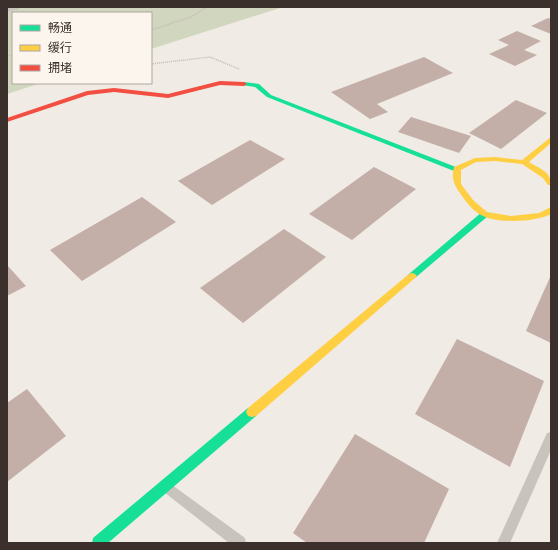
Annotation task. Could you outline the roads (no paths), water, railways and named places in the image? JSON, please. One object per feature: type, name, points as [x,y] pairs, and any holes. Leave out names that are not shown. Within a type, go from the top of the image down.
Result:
[{"type":"street","points":[[7,9],[15,7]]},
{"type":"street","points":[[7,120],[87,93],[114,90],[168,96],[220,83],[257,85],[269,96],[457,169],[475,160],[495,159],[524,162],[546,176],[551,183]]},
{"type":"street","points":[[524,162],[551,139]]},
{"type":"street","points":[[457,169],[457,184],[470,202],[485,214],[511,219],[541,216],[551,210]]},
{"type":"street","points":[[98,543],[485,214]]},
{"type":"lane","points":[[503,543],[551,437]]},
{"type":"lane","points":[[165,486],[240,543]]}]
